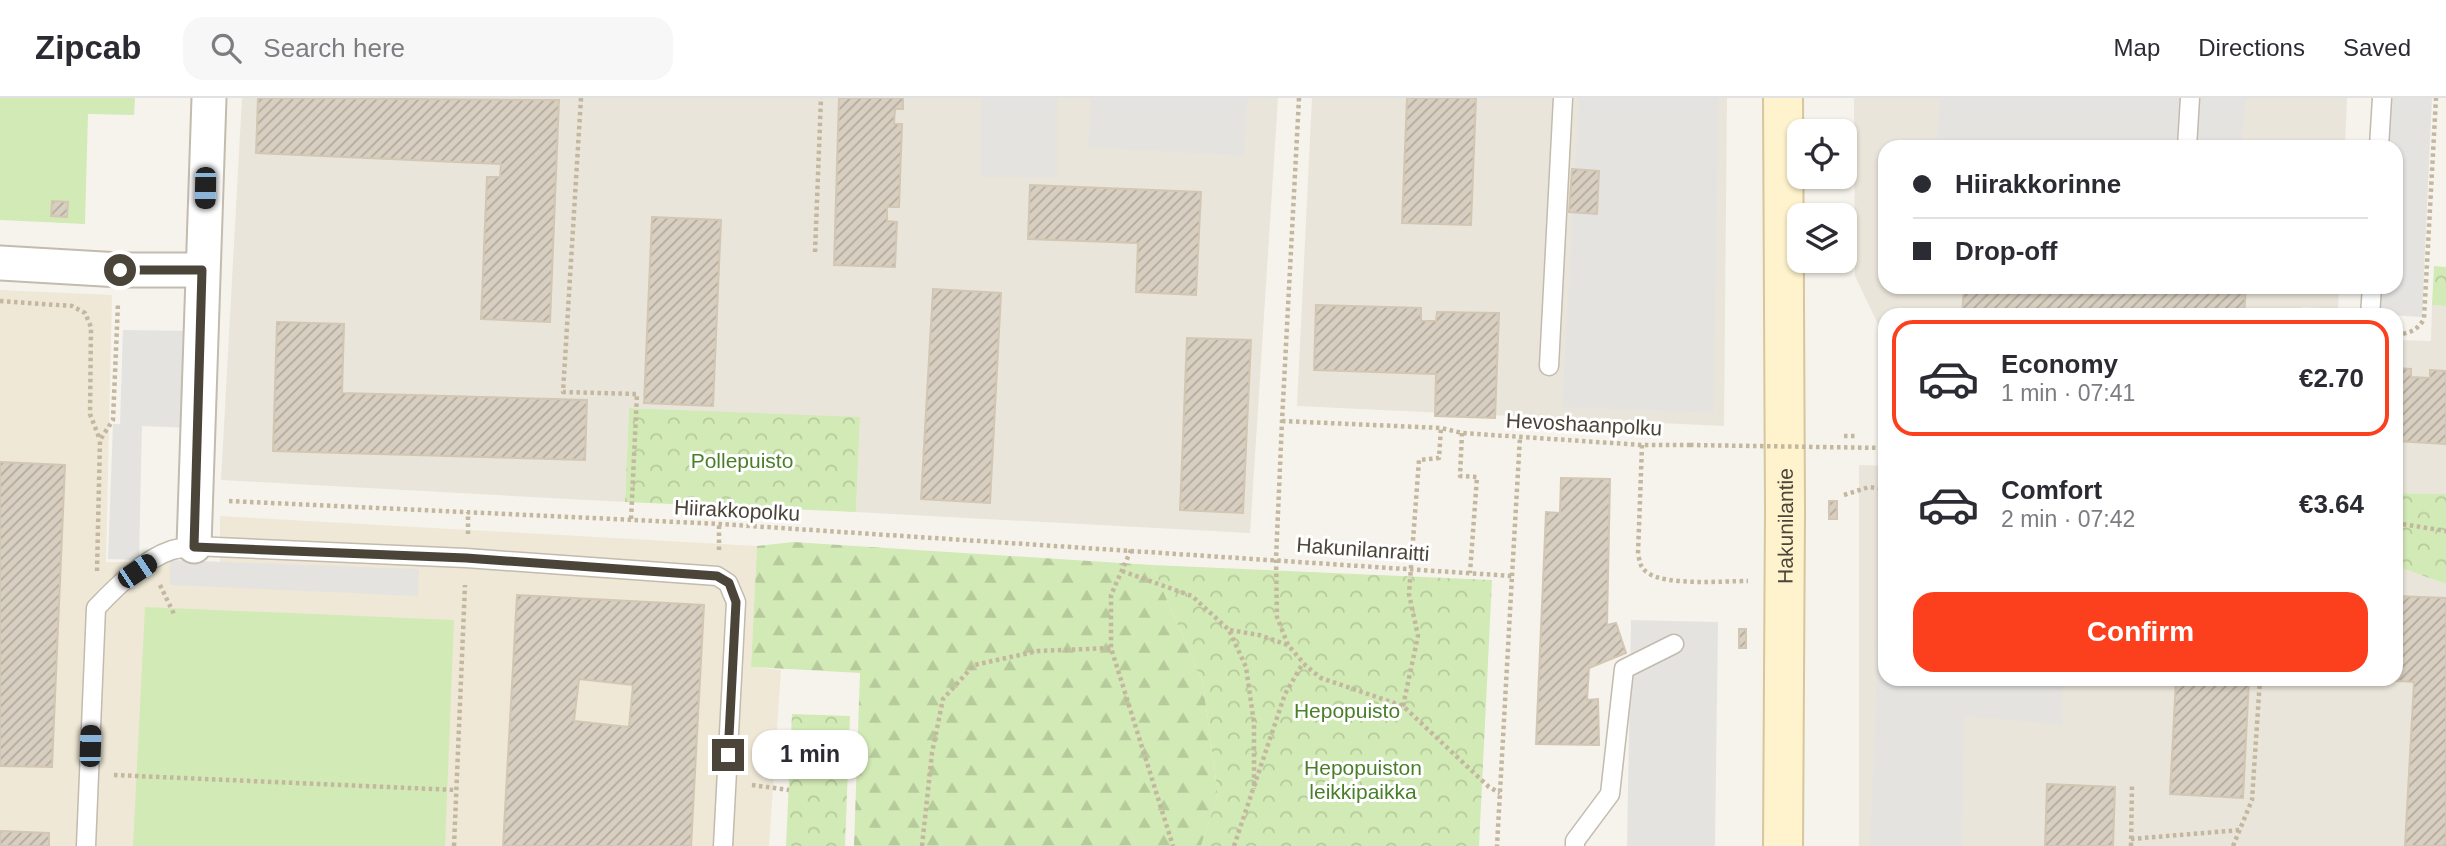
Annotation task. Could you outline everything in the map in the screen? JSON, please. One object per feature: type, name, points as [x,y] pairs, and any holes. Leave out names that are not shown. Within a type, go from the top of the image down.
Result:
[{"type":"main road","name":"Hakunilantie","points":[[1766,98],[1766,116],[1784,204]]},
{"type":"main road","name":"Hakunilantie","points":[[1783,98],[1783,846]]},
{"type":"street","points":[[194,547],[209,98]]},
{"type":"street","points":[[0,263],[120,270],[202,270]]},
{"type":"lane","points":[[1549,366],[1563,98]]},
{"type":"lane","points":[[2187,140],[2190,98]]},
{"type":"lane","points":[[2379,140],[2382,98]]},
{"type":"lane","points":[[86,846],[96,608],[121,582],[152,561],[171,550],[194,547],[466,558],[717,576],[729,583],[736,602],[723,846]]},
{"type":"lane","points":[[1575,846],[1575,841],[1610,794],[1624,669],[1674,644]]},
{"type":"path","points":[[581,98],[563,392],[637,394],[631,520]]},
{"type":"path","points":[[815,252],[821,98]]},
{"type":"path","name":"Hakunilanraitti","points":[[1299,98],[1276,559],[1512,576]]},
{"type":"path","points":[[2403,334],[2421,326],[2424,319],[2436,98]]},
{"type":"path","points":[[100,440],[113,420],[120,270]]},
{"type":"path","points":[[0,301],[72,306],[85,313],[91,327],[90,414],[100,440],[96,608]]},
{"type":"path","name":"Hevoshaanpolku","points":[[1282,421],[1441,428],[1462,433],[1642,445],[1878,448]]},
{"type":"path","points":[[1403,706],[1418,636],[1409,594],[1419,460],[1439,458],[1441,428]]},
{"type":"path","points":[[1462,433],[1460,475],[1477,477],[1470,573]]},
{"type":"path","points":[[1844,436],[1856,436]]},
{"type":"path","points":[[1497,846],[1520,437]]},
{"type":"path","points":[[1642,445],[1638,554],[1640,566],[1649,574],[1666,579],[1698,582],[1752,581]]},
{"type":"path","points":[[1844,495],[1869,486],[1878,488]]},
{"type":"path","name":"Hiirakkopolku","points":[[196,500],[774,527],[1276,559]]},
{"type":"path","points":[[719,524],[719,537]]},
{"type":"path","points":[[2403,524],[2446,531]]},
{"type":"path","points":[[1131,550],[1111,595],[1111,648],[1173,846]]},
{"type":"path","points":[[454,846],[466,558]]},
{"type":"path","points":[[1276,559],[1277,617],[1288,645],[1303,663],[1321,678],[1403,706],[1489,787],[1500,793]]},
{"type":"path","points":[[1122,571],[1192,597],[1229,630],[1246,667],[1254,723],[1254,789]]},
{"type":"path","points":[[1229,630],[1259,635],[1288,645]]},
{"type":"path","points":[[922,846],[932,753],[943,699],[974,665],[1038,651],[1111,648]]},
{"type":"path","points":[[1234,846],[1284,694],[1303,663]]},
{"type":"path","points":[[2233,846],[2252,800],[2260,686]]},
{"type":"path","points":[[130,776],[456,790]]},
{"type":"path","points":[[2131,846],[2132,783]]},
{"type":"path","points":[[2131,839],[2240,830]]},
{"type":"shaded area","points":[[242,98],[1278,98],[1250,533],[856,512],[860,418],[629,408],[625,502],[221,480]]},
{"type":"shaded area","points":[[981,98],[1057,98],[1057,177],[981,177]]},
{"type":"shaded area","points":[[1091,98],[1248,98],[1244,156],[1088,147]]},
{"type":"shaded area","points":[[1312,98],[1727,98],[1724,426],[1297,406]]},
{"type":"shaded area","points":[[1579,98],[1719,98],[1713,413],[1562,407]]},
{"type":"shaded area","points":[[1854,98],[2347,98],[2345,140],[1878,140],[1878,294],[2339,294],[2338,308],[1878,308],[1878,324],[1855,276],[1857,119],[1854,119]]},
{"type":"shaded area","points":[[1940,98],[2246,98],[2242,140],[1937,140]]},
{"type":"shaded area","points":[[2382,98],[2432,98],[2422,317],[2403,316],[2403,308],[2372,308],[2373,294],[2403,294],[2403,140],[2379,140]]},
{"type":"shaded area","points":[[0,290],[112,295],[106,562],[220,563],[220,516],[757,546],[751,667],[781,670],[769,846],[0,846]]},
{"type":"shaded area","points":[[2432,305],[2446,306],[2446,494],[2403,493],[2403,340],[2431,341]]},
{"type":"shaded area","points":[[123,330],[194,331],[190,428],[142,426],[139,560],[108,559],[113,424],[120,424]]},
{"type":"shaded area","points":[[1859,465],[1878,466],[1878,686],[2403,686],[2403,569],[2446,584],[2446,846],[1859,846]]},
{"type":"shaded area","points":[[170,560],[419,569],[418,596],[170,585]]},
{"type":"shaded area","points":[[1631,620],[1718,622],[1715,846],[1627,846]]},
{"type":"shaded area","points":[[1878,641],[1878,686],[2062,686],[2063,725],[1964,716],[1962,846],[1870,846]]},
{"type":"green space","points":[[0,98],[135,98],[134,115],[88,114],[85,224],[0,220]]},
{"type":"green space","points":[[2434,266],[2446,267],[2446,306],[2432,305]]},
{"type":"green space","name":"Pollepuisto","points":[[629,408],[860,417],[856,512],[625,502]]},
{"type":"green space","points":[[2403,493],[2446,494],[2446,584],[2403,569]]},
{"type":"green space","points":[[793,542],[1152,565],[1203,683],[1218,795],[1201,846],[854,846],[860,673],[751,667],[757,546]]},
{"type":"green space","name":"Hepopuisto","points":[[1152,565],[1492,580],[1479,846],[1201,846],[1218,795],[1203,683]]},
{"type":"green space","points":[[145,607],[454,620],[445,846],[133,846]]},
{"type":"green space","points":[[792,714],[850,716],[845,846],[786,846]]},
{"type":"building","points":[[258,98],[559,100],[550,322],[481,319],[487,177],[500,177],[501,164],[256,153]]},
{"type":"building","points":[[839,98],[903,98],[903,109],[895,109],[894,124],[902,124],[899,207],[887,207],[887,221],[897,222],[895,267],[834,265]]},
{"type":"building","points":[[1407,98],[1476,98],[1471,225],[1402,223]]},
{"type":"building","points":[[1572,169],[1599,171],[1597,214],[1569,212]]},
{"type":"building","points":[[1030,185],[1201,192],[1196,295],[1136,292],[1138,243],[1028,239]]},
{"type":"building","points":[[52,201],[68,202],[67,217],[51,216]]},
{"type":"building","points":[[652,217],[721,220],[713,406],[644,403]]},
{"type":"building","points":[[933,289],[1001,293],[990,503],[921,499]]},
{"type":"building","points":[[1964,294],[2246,294],[2244,308],[1962,308]]},
{"type":"building","points":[[1316,305],[1421,308],[1421,321],[1436,321],[1437,312],[1499,313],[1495,418],[1435,416],[1436,374],[1314,370]]},
{"type":"building","points":[[277,322],[344,324],[342,393],[587,400],[585,460],[273,451]]},
{"type":"building","points":[[1187,338],[1251,340],[1243,513],[1180,510]]},
{"type":"building","points":[[2403,368],[2411,369],[2411,377],[2430,378],[2430,370],[2446,371],[2446,444],[2403,441]]},
{"type":"building","points":[[0,462],[65,465],[52,767],[0,766]]},
{"type":"building","points":[[1561,478],[1610,479],[1607,625],[1616,623],[1626,653],[1589,668],[1587,700],[1598,699],[1599,745],[1536,744],[1546,512],[1560,513]]},
{"type":"building","points":[[1829,501],[1837,501],[1837,519],[1829,519]]},
{"type":"building","points":[[517,595],[704,605],[691,846],[503,846]],"holes":[[[579,679],[633,685],[629,727],[574,721]]]},
{"type":"building","points":[[2403,596],[2446,598],[2446,846],[2405,846],[2414,682],[2403,681]]},
{"type":"building","points":[[1739,629],[1746,629],[1746,648],[1739,648]]},
{"type":"building","points":[[2176,686],[2249,686],[2243,798],[2170,794]]},
{"type":"building","points":[[2047,784],[2115,787],[2113,846],[2045,846]]},
{"type":"building","points":[[0,831],[49,833],[49,846],[0,846]]},
{"type":"route","points":[[120,270],[202,270],[194,547],[466,558],[717,576],[729,583],[736,602],[728,755]]},
{"type":"park label","name":"Hepopuiston leikkipaikka","points":[[1363,779]]}]
